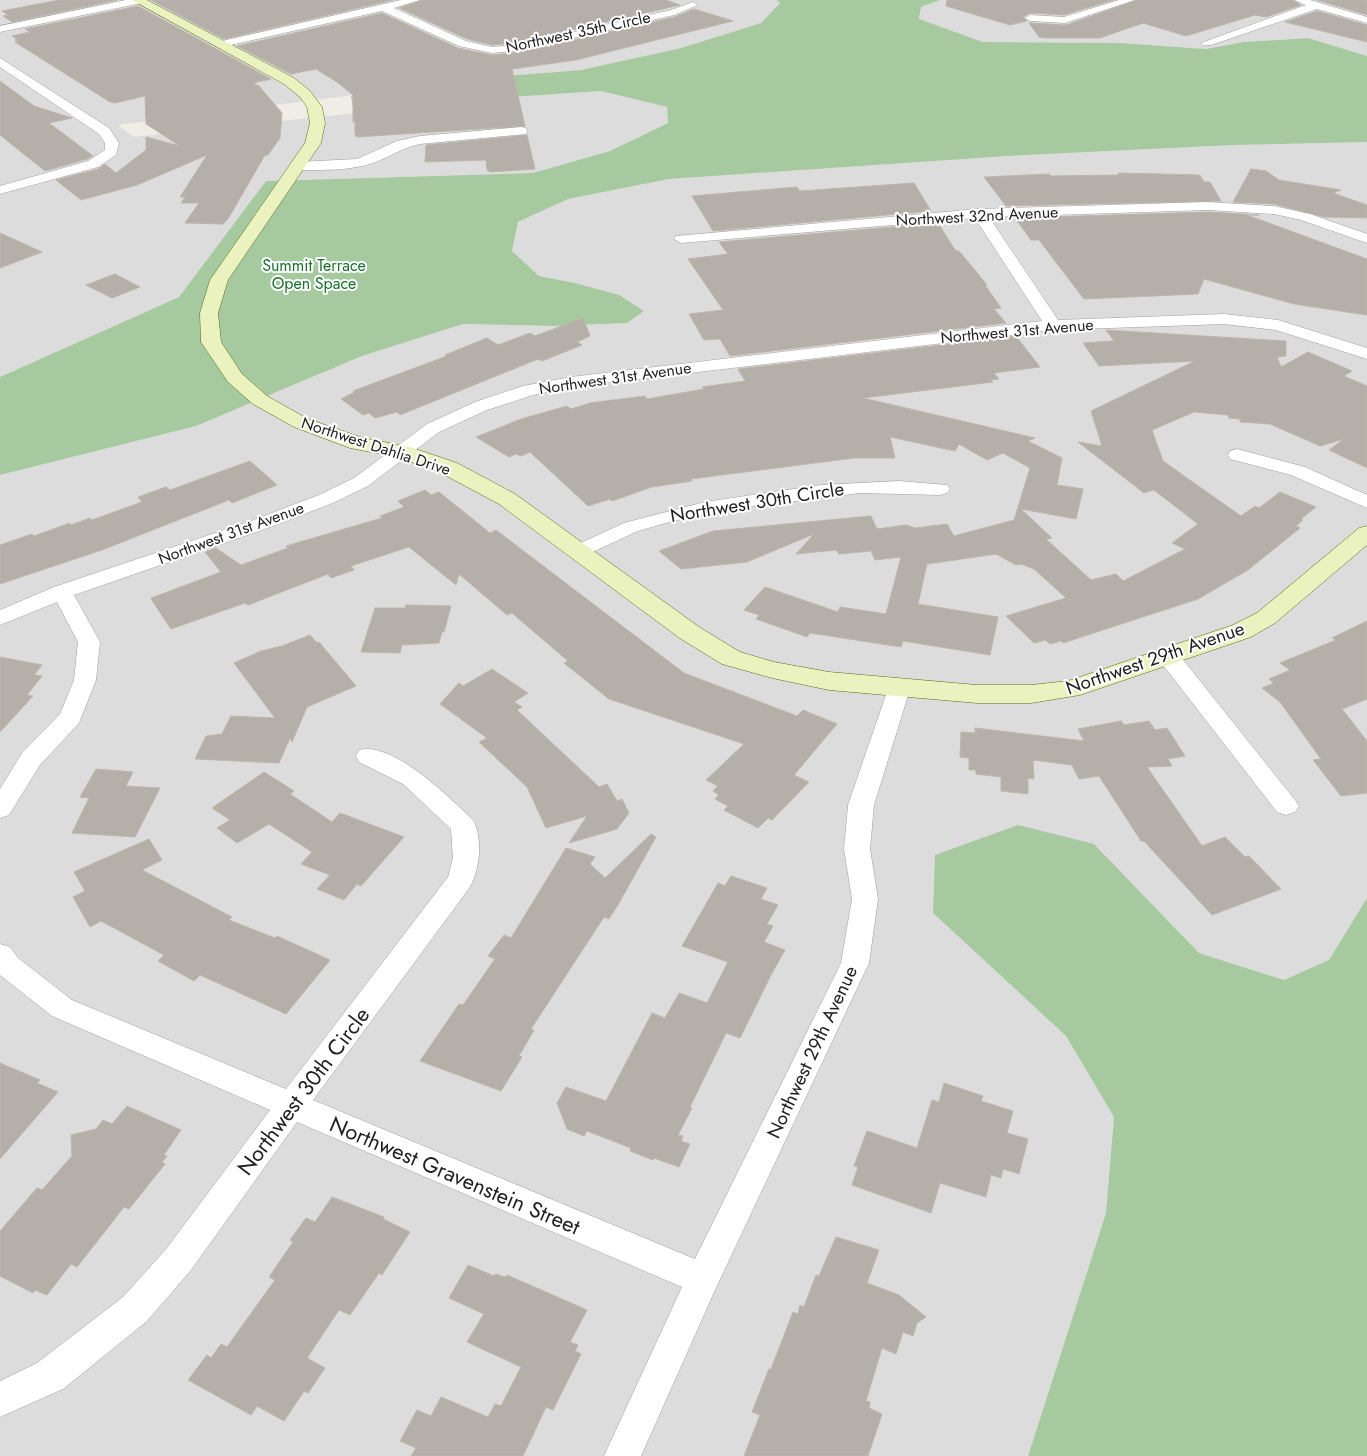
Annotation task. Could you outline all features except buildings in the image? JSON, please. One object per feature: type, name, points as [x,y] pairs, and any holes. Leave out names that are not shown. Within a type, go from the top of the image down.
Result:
[{"type":"street","points":[[0,29],[139,0]]},
{"type":"street","name":"Northwest Dahlia Drive","points":[[139,0],[289,81],[304,91],[314,104],[318,114],[318,128],[313,143],[219,280],[209,312],[211,342],[235,378],[260,400],[301,423],[358,444],[402,452],[449,468],[507,499],[690,633],[731,658],[772,670],[829,681],[900,686]]},
{"type":"street","points":[[222,44],[415,0]]},
{"type":"street","points":[[1030,18],[1065,20],[1130,0]]},
{"type":"street","points":[[1298,0],[1367,20]]},
{"type":"street","name":"Northwest 35th Circle","points":[[383,8],[463,44],[492,50],[521,47],[674,12],[693,5]]},
{"type":"street","points":[[1207,43],[1315,6]]},
{"type":"street","points":[[0,62],[104,131],[112,143],[111,152],[93,164],[0,190]]},
{"type":"street","points":[[298,166],[338,166],[359,163],[379,156],[404,143],[427,139],[521,131]]},
{"type":"street","name":"Northwest 32nd Avenue","points":[[680,239],[979,213],[1208,206],[1274,210],[1305,217],[1367,239]]},
{"type":"street","points":[[979,213],[1054,325]]},
{"type":"street","name":"Northwest 31st Avenue","points":[[0,618],[62,592],[255,526],[326,499],[361,482],[433,428],[481,406],[529,390],[562,383],[1054,325],[1224,319],[1278,325],[1367,354]]},
{"type":"street","points":[[1237,455],[1298,471],[1367,502]]},
{"type":"street","name":"Northwest 30th Circle","points":[[579,551],[630,527],[681,512],[747,500],[859,486],[906,485],[940,489]]},
{"type":"street","name":"Northwest 29th Avenue","points":[[622,1456],[702,1279],[855,963],[865,899],[857,849],[861,805],[900,686],[977,694],[1031,694],[1071,689],[1242,631],[1266,618],[1367,533]]},
{"type":"street","points":[[0,809],[31,759],[71,717],[85,680],[88,642],[62,592]]},
{"type":"street","points":[[1168,656],[1286,806]]},
{"type":"street","name":"Northwest 30th Circle","points":[[0,1399],[50,1376],[135,1309],[179,1259],[461,880],[466,858],[464,826],[412,778],[368,756]]},
{"type":"street","name":"Northwest Gravenstein Street","points":[[0,955],[8,966],[62,1008],[702,1279]]},
{"type":"shaded area","points":[[0,0],[777,0],[781,3],[761,23],[681,48],[581,70],[454,80],[400,89],[118,125],[133,137],[495,98],[601,91],[667,107],[668,123],[610,151],[533,173],[266,181],[179,297],[0,377]]},
{"type":"shaded area","points":[[940,0],[1367,0],[1367,56],[1308,38],[1244,42],[1206,49],[1120,43],[983,42],[919,19],[921,7]]},
{"type":"shaded area","points":[[1367,142],[1367,898],[1329,961],[1285,980],[1199,953],[1094,844],[933,913],[1066,1036],[1114,1117],[1106,1213],[1028,1456],[0,1456],[0,475],[196,426],[362,356],[463,324],[554,326],[627,323],[643,311],[575,283],[539,276],[512,251],[518,222],[568,199],[669,179],[1008,156],[1234,145]]},
{"type":"green space","name":"Summit Terrace Open Space","points":[[777,0],[940,0],[921,7],[919,19],[983,42],[1120,43],[1206,49],[1244,42],[1308,38],[1367,56],[1367,142],[1234,145],[1008,156],[669,179],[568,199],[518,222],[512,251],[539,276],[575,283],[619,295],[644,311],[627,323],[554,326],[463,324],[362,356],[196,426],[0,475],[0,377],[179,297],[266,181],[533,173],[610,151],[668,123],[667,107],[601,91],[495,98],[354,114],[351,96],[454,80],[581,70],[681,48],[761,23],[780,3]]},
{"type":"green space","points":[[1018,825],[1094,844],[1199,953],[1284,980],[1329,960],[1367,898],[1367,1456],[1028,1456],[1106,1213],[1114,1117],[1066,1036],[933,913],[935,855]]}]
